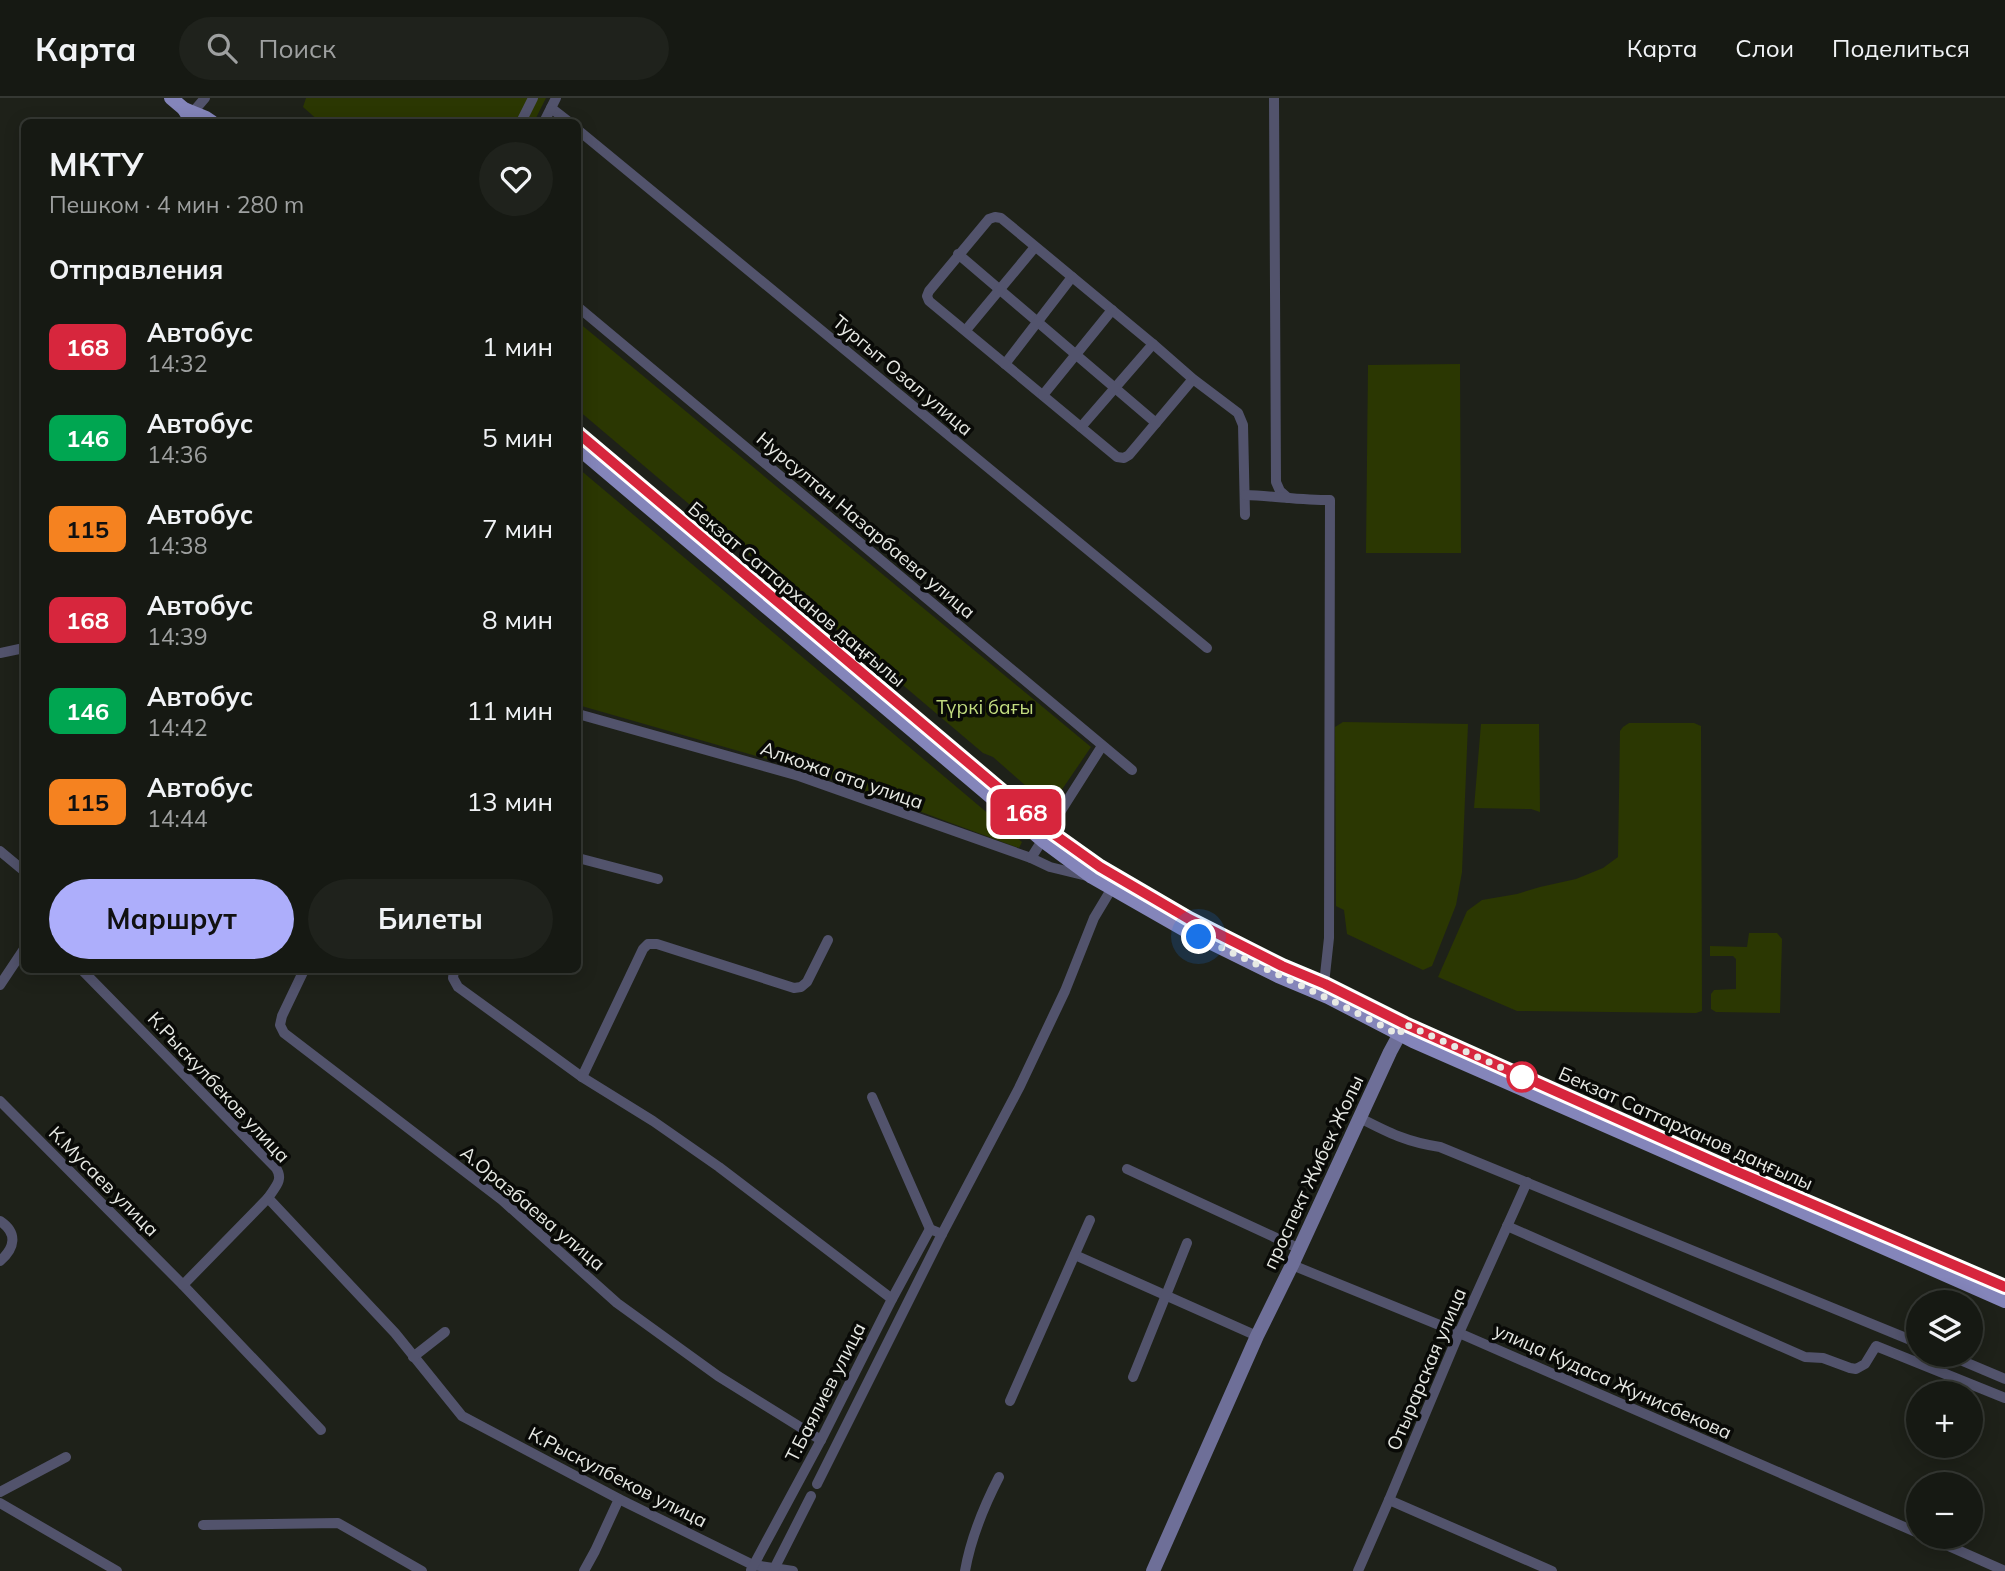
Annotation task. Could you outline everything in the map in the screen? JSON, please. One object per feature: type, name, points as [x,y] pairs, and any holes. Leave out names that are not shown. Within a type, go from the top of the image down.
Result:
[{"type":"main road","points":[[171,98],[189,115],[208,119]]},
{"type":"main road","name":"Бекзат Саттарханов даңғылы","points":[[581,436],[1092,877],[1183,929],[1278,976],[2005,1301]]},
{"type":"main road","name":"Бекзат Саттарханов даңғылы","points":[[581,450],[1045,835],[1179,914],[1282,966],[1325,984],[1402,1030],[2005,1287]]},
{"type":"main road","name":"проспект Жибек Жолы","points":[[1153,1571],[1256,1336],[1293,1265],[1402,1030]]},
{"type":"street","points":[[189,115],[205,98]]},
{"type":"street","points":[[522,119],[533,98]]},
{"type":"street","points":[[1274,98],[1276,482],[1280,491],[1288,498]]},
{"type":"street","points":[[546,119],[554,103],[567,119]]},
{"type":"street","name":"Тургыт Озал улица","points":[[581,132],[1206,648]]},
{"type":"street","points":[[1193,379],[1124,458],[1117,457],[929,301],[927,296],[958,254],[989,219],[1001,218],[1193,379],[1238,413],[1242,418],[1245,515]]},
{"type":"street","points":[[966,330],[1035,247]]},
{"type":"street","points":[[958,254],[1156,422]]},
{"type":"street","points":[[1005,364],[1072,277]]},
{"type":"street","name":"Нурсултан Назарбаева улица","points":[[581,310],[1132,770]]},
{"type":"street","points":[[1043,395],[1112,310]]},
{"type":"street","points":[[1081,427],[1153,344]]},
{"type":"street","points":[[1245,495],[1329,500],[1328,937],[1325,984]]},
{"type":"street","points":[[0,653],[21,649]]},
{"type":"street","name":"Алкожа ата улица","points":[[581,715],[799,776],[1050,867],[1092,877]]},
{"type":"street","points":[[1031,858],[1102,746]]},
{"type":"street","points":[[0,852],[21,870]]},
{"type":"street","points":[[581,859],[658,879]]},
{"type":"street","name":"Т.Баялиев улица","points":[[817,1484],[942,1234],[1019,1088],[1065,991],[1094,918],[1112,888]]},
{"type":"street","points":[[582,1077],[643,949],[648,944],[657,944],[794,988],[807,982],[828,940]]},
{"type":"street","points":[[0,985],[21,954]]},
{"type":"street","name":"К.Рыскулбеков улица","points":[[85,973],[276,1168],[280,1179],[268,1198],[386,1323],[462,1416],[752,1568],[775,1567],[793,1571]]},
{"type":"street","name":"А.Оразбаева улица","points":[[303,973],[282,1016],[280,1025],[284,1033],[502,1200],[617,1303],[718,1376],[821,1440]]},
{"type":"street","points":[[454,973],[453,978],[458,986],[582,1077],[653,1121],[719,1167],[892,1299]]},
{"type":"street","points":[[872,1097],[930,1229],[942,1234]]},
{"type":"street","name":"К.Мусаев улица","points":[[0,1101],[183,1285],[321,1430]]},
{"type":"street","points":[[1360,1118],[1395,1136],[1414,1143],[1440,1147],[1906,1338]]},
{"type":"street","points":[[1127,1169],[1300,1249]]},
{"type":"street","name":"Отырарская улица","points":[[1358,1571],[1459,1333],[1527,1182]]},
{"type":"street","points":[[183,1285],[268,1198]]},
{"type":"street","points":[[1010,1401],[1090,1220]]},
{"type":"street","points":[[0,1221],[7,1225],[12,1234],[9,1253],[0,1261]]},
{"type":"street","points":[[1507,1226],[1805,1357],[1856,1368],[1865,1364],[1876,1346],[2005,1398]]},
{"type":"street","name":"Т.Баялиев улица","points":[[752,1568],[930,1229]]},
{"type":"street","points":[[1133,1377],[1187,1242]]},
{"type":"street","points":[[1075,1255],[1256,1336]]},
{"type":"street","name":"улица Кудаса Жунисбекова","points":[[1293,1265],[1459,1333],[1906,1528]]},
{"type":"street","points":[[413,1357],[445,1332]]},
{"type":"street","points":[[1977,1367],[2005,1379]]},
{"type":"street","points":[[0,1492],[66,1457]]},
{"type":"street","points":[[965,1571],[970,1545],[982,1510],[999,1478]]},
{"type":"street","points":[[775,1567],[811,1496]]},
{"type":"street","points":[[584,1571],[619,1499]]},
{"type":"street","points":[[1390,1500],[1552,1571]]},
{"type":"street","points":[[0,1503],[117,1571]]},
{"type":"street","points":[[203,1525],[338,1523],[422,1571]]},
{"type":"street","points":[[1955,1549],[2005,1571]]},
{"type":"green space","points":[[306,98],[546,98],[536,119],[317,119],[303,107]]},
{"type":"green space","name":"Түркі бағы","points":[[581,324],[1091,747],[1050,807],[993,757],[983,753],[581,413]]},
{"type":"green space","points":[[1460,364],[1461,553],[1366,553],[1368,365]]},
{"type":"green space","points":[[581,471],[1022,842],[1019,848],[816,773],[581,706]]},
{"type":"green space","points":[[1343,722],[1468,724],[1462,872],[1456,905],[1432,966],[1423,970],[1347,934],[1344,910],[1336,906],[1335,727]]},
{"type":"green space","points":[[1629,723],[1694,723],[1701,726],[1702,1011],[1517,1011],[1438,977],[1467,911],[1482,900],[1576,879],[1603,868],[1618,857],[1620,731]]},
{"type":"green space","points":[[1481,724],[1539,724],[1540,812],[1531,809],[1474,808]]},
{"type":"green space","points":[[1749,933],[1777,933],[1782,939],[1780,1013],[1716,1012],[1711,1009],[1711,994],[1714,990],[1736,989],[1736,959],[1733,956],[1710,956],[1710,946],[1747,947]]},
{"type":"bus line","name":"168","points":[[581,436],[1048,830],[1139,892],[1282,966],[1437,1039],[2005,1287]]},
{"type":"route","points":[[1199,937],[1328,997],[1399,1035],[1405,1024],[1522,1077]]}]
